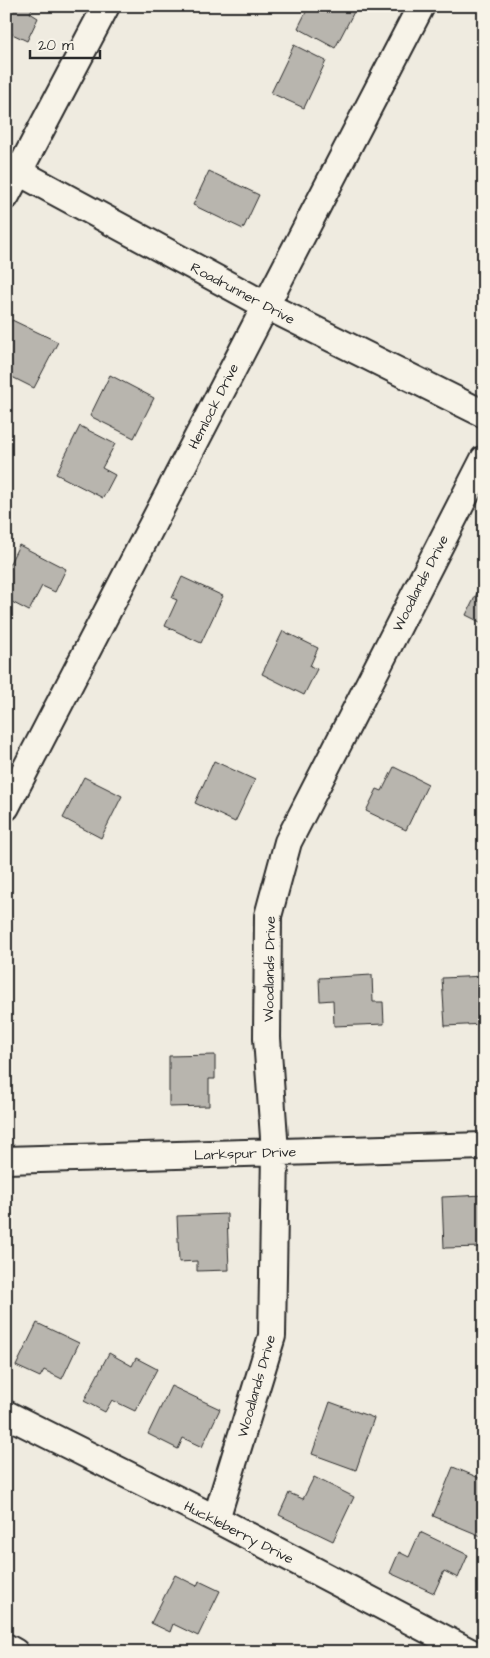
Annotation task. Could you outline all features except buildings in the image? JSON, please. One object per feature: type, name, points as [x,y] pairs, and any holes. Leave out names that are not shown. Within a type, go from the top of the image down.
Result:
[{"type":"street","points":[[6,196],[13,168],[106,6]]},
{"type":"street","name":"Hemlock Drive","points":[[6,807],[421,6]]},
{"type":"street","name":"Roadrunner Drive","points":[[13,168],[265,305],[484,414]]},
{"type":"street","name":"Woodlands Drive","points":[[216,1519],[272,1336],[275,1152],[268,1038],[268,916],[288,842],[484,459]]},
{"type":"street","name":"Larkspur Drive","points":[[6,1160],[484,1146]]},
{"type":"street","name":"Huckleberry Drive","points":[[6,1414],[216,1519],[470,1652]]},
{"type":"street","points":[[6,1647],[15,1652]]}]
